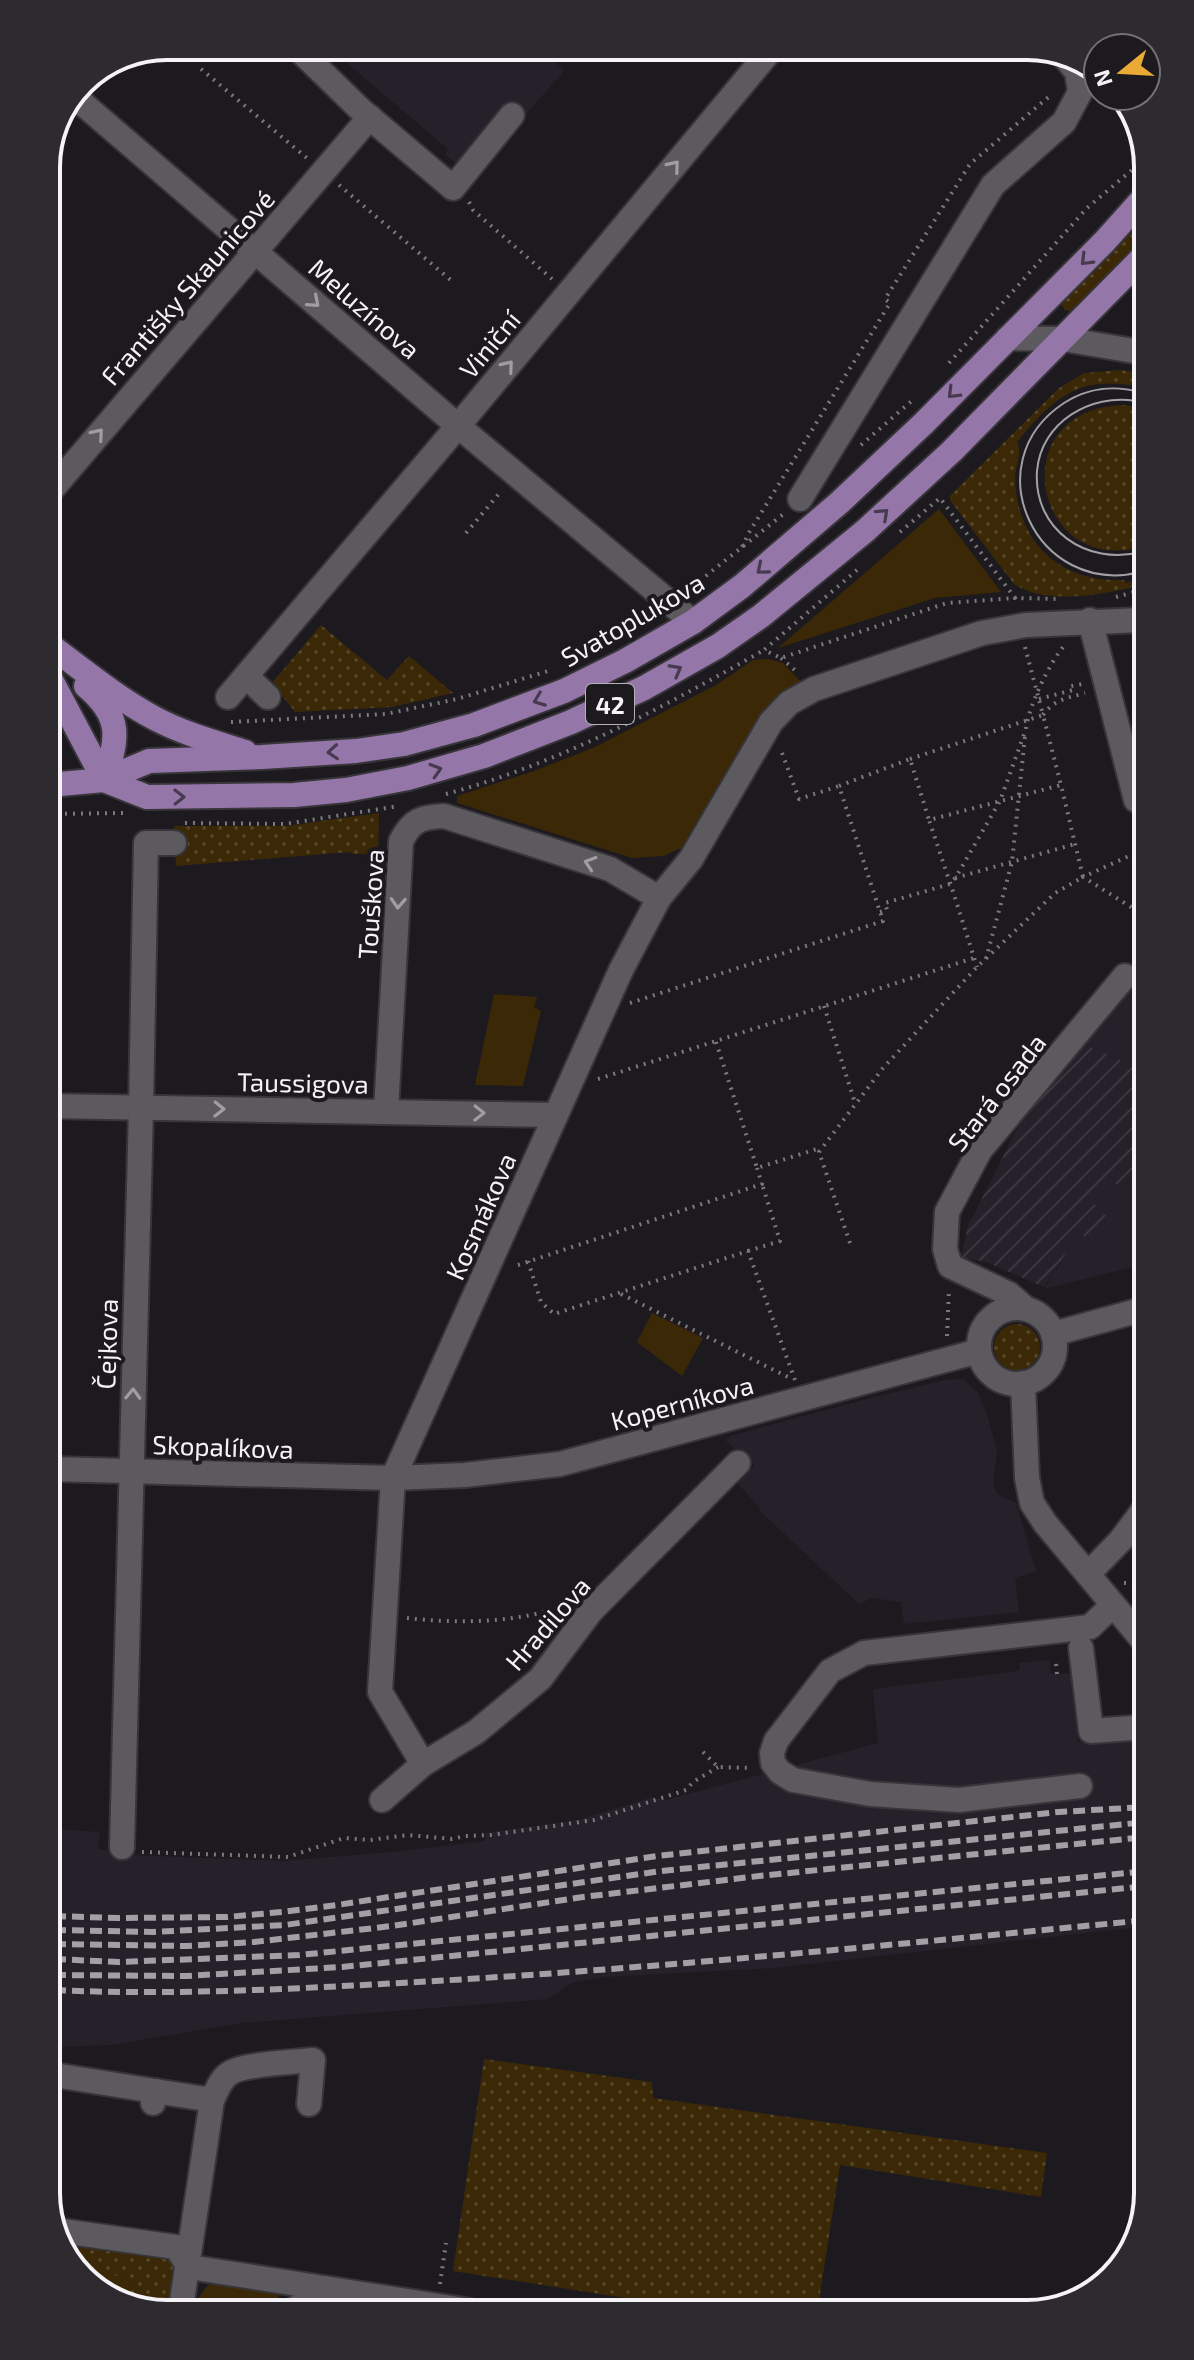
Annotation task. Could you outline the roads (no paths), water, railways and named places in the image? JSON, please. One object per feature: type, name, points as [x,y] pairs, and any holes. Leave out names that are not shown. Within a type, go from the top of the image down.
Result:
[{"type":"main road","name":"Svatoplukova","points":[[60,784],[104,780],[149,761],[356,751],[404,744],[474,725],[564,691],[625,661],[693,622],[742,586],[839,503],[924,423],[1134,209]]},
{"type":"main road","name":"Svatoplukova","points":[[104,780],[147,797],[294,795],[346,790],[408,778],[484,756],[571,722],[656,681],[718,646],[761,616],[865,531],[952,451],[1134,266]]},
{"type":"main road","points":[[60,653],[122,699],[155,718],[190,735],[262,757]]},
{"type":"main road","points":[[60,667],[90,690],[107,708],[115,746],[104,780]]},
{"type":"main road","points":[[60,697],[104,780]]},
{"type":"street","points":[[310,60],[370,117],[461,195],[512,115]]},
{"type":"street","name":"Viniční","points":[[228,697],[762,60]]},
{"type":"street","points":[[800,499],[993,185],[1064,122],[1080,92],[1077,73]]},
{"type":"street","name":"Meluzínova","points":[[82,103],[458,426],[693,622]]},
{"type":"street","name":"Františky Skaunicové","points":[[60,480],[370,117]]},
{"type":"street","points":[[1008,338],[1063,339],[1134,351]]},
{"type":"street","points":[[1134,620],[1090,620],[1134,792]]},
{"type":"street","name":"Kosmákova","points":[[423,1764],[380,1692],[393,1478],[621,970],[659,898],[691,859],[771,722],[789,703],[814,689],[982,633],[1026,625],[1090,620]]},
{"type":"street","points":[[246,676],[268,697]]},
{"type":"street","name":"Touškova","points":[[386,1111],[401,841],[409,827],[424,817],[444,816],[610,869],[659,898]]},
{"type":"street","name":"Čejkova","points":[[122,1847],[146,843],[175,833]]},
{"type":"street","name":"Stará osada","points":[[1025,1308],[1009,1294],[950,1266],[945,1249],[947,1212],[980,1150],[1125,976]]},
{"type":"street","name":"Taussigova","points":[[60,1106],[555,1115]]},
{"type":"street","points":[[985,1282],[992,1301],[989,1319],[979,1339],[983,1362],[999,1379],[1011,1383],[1035,1379],[1046,1371],[1055,1346],[1047,1322],[1025,1308],[1000,1311],[989,1319]]},
{"type":"street","points":[[1053,1334],[1134,1312]]},
{"type":"street","name":"Koperníkova","points":[[393,1478],[465,1475],[560,1464],[979,1351]]},
{"type":"street","points":[[1023,1383],[1027,1478],[1032,1503],[1088,1574],[1118,1594],[1134,1623]]},
{"type":"street","name":"Hradilova","points":[[382,1800],[423,1764],[476,1732],[540,1679],[591,1611],[738,1463]]},
{"type":"street","name":"Skopalíkova","points":[[60,1469],[393,1478]]},
{"type":"street","points":[[1088,1574],[1134,1523]]},
{"type":"street","points":[[1080,1786],[959,1800],[870,1794],[793,1780],[773,1763],[772,1753],[776,1741],[830,1671],[864,1653],[1090,1627],[1118,1594]]},
{"type":"street","points":[[1081,1648],[1091,1731],[1134,1728]]},
{"type":"street","points":[[183,2300],[212,2100],[220,2083],[231,2072],[243,2068],[313,2060],[309,2104]]},
{"type":"street","points":[[60,2076],[154,2097],[212,2100]]},
{"type":"street","points":[[67,2232],[176,2247],[189,2267],[414,2300]]},
{"type":"street","points":[[308,2300],[324,2288]]},
{"type":"tram line","points":[[1134,391],[1101,389],[1064,403],[1037,429],[1023,458],[1021,490],[1029,520],[1046,546],[1072,565],[1104,575],[1134,573]]},
{"type":"tram line","points":[[1134,401],[1102,402],[1071,415],[1048,438],[1037,471],[1038,492],[1044,511],[1067,539],[1101,554],[1134,553]]},
{"type":"railway","points":[[60,1916],[227,1917],[282,1912],[657,1856],[1058,1812],[1134,1808]]},
{"type":"railway","points":[[60,1930],[153,1932],[285,1925],[661,1871],[1134,1823]]},
{"type":"railway","points":[[60,1944],[186,1946],[254,1942],[759,1876],[1134,1838]]},
{"type":"railway","points":[[60,1959],[119,1962],[299,1955],[1134,1872]]},
{"type":"railway","points":[[60,1975],[186,1976],[342,1967],[1134,1887]]},
{"type":"railway","points":[[60,1990],[149,1992],[387,1984],[613,1969],[1134,1921]]}]
